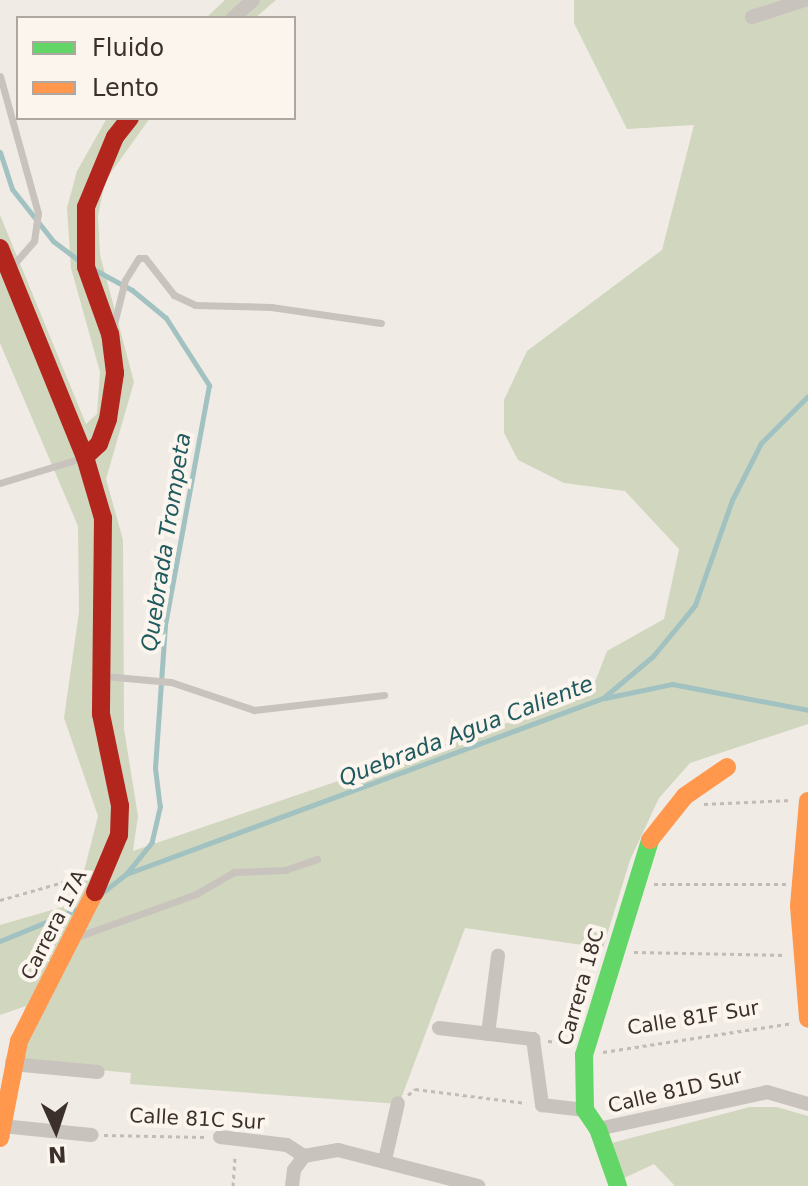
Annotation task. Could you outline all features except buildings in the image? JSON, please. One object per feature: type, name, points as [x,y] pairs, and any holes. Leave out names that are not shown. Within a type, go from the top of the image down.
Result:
[{"type":"street","points":[[235,16],[253,0]]},
{"type":"street","points":[[752,17],[805,0]]},
{"type":"street","points":[[85,457],[99,444],[114,393],[110,334],[86,267],[82,240],[97,175],[115,137],[128,120]]},
{"type":"street","name":"Carrera 17A","points":[[0,248],[85,457],[106,546],[103,737],[120,806],[119,835],[107,869],[19,1041],[12,1064],[1,1132]]},
{"type":"street","name":"Carrera 18C","points":[[585,1110],[585,1050],[648,843],[676,806],[727,767]]},
{"type":"street","points":[[801,800],[799,884],[804,905],[802,955],[808,1020]]},
{"type":"street","points":[[488,1034],[498,956]]},
{"type":"street","points":[[439,1028],[533,1039],[542,1105],[585,1110],[598,1129],[618,1186]]},
{"type":"street","points":[[12,1064],[98,1072]]},
{"type":"street","name":"Calle 81D Sur","points":[[598,1129],[767,1092],[808,1104]]},
{"type":"street","points":[[385,1160],[398,1103]]},
{"type":"street","points":[[1,1132],[92,1135]]},
{"type":"street","name":"Calle 81C Sur","points":[[228,1138],[287,1145],[304,1156],[338,1150],[478,1186]]},
{"type":"street","points":[[292,1186],[294,1170],[304,1156]]},
{"type":"lane","points":[[0,76],[38,213],[34,241],[9,268]]},
{"type":"lane","points":[[110,334],[131,264],[145,258],[174,295],[195,305],[271,307],[381,323]]},
{"type":"lane","points":[[0,483],[85,457]]},
{"type":"lane","points":[[102,676],[171,682],[254,710],[384,695]]},
{"type":"lane","points":[[71,939],[196,894],[234,872],[285,870],[317,859]]},
{"type":"path","points":[[676,806],[801,800]]},
{"type":"path","points":[[0,900],[107,869]]},
{"type":"path","points":[[635,884],[799,884]]},
{"type":"path","points":[[614,952],[802,955]]},
{"type":"path","name":"Calle 81F Sur","points":[[533,1039],[585,1050],[808,1020]]},
{"type":"path","points":[[398,1103],[415,1089],[542,1105]]},
{"type":"path","name":"Calle 81C Sur","points":[[92,1135],[228,1138]]},
{"type":"path","points":[[228,1138],[233,1186]]},
{"type":"green space","points":[[225,0],[276,0],[257,16],[208,16]]},
{"type":"green space","points":[[574,0],[808,0],[808,724],[690,763],[659,798],[630,860],[603,948],[465,928],[399,1104],[130,1084],[131,1073],[5,1061],[26,1006],[0,1015],[0,925],[76,903],[98,816],[64,718],[79,612],[78,526],[0,343],[0,215],[86,424],[97,414],[100,372],[71,268],[67,208],[77,171],[106,120],[149,120],[105,181],[98,216],[100,255],[134,382],[106,479],[123,540],[124,729],[138,816],[133,851],[590,695],[607,651],[664,619],[679,549],[625,491],[564,483],[518,460],[504,433],[504,400],[527,351],[662,250],[694,125],[627,129],[574,23]]},
{"type":"green space","points":[[750,1107],[777,1107],[808,1116],[808,1186],[675,1186],[654,1164],[622,1179],[608,1144]]},
{"type":"waterway","name":"Quebrada Trompeta","points":[[0,152],[12,189],[53,241],[78,260]]},
{"type":"waterway","name":"Quebrada Trompeta","points":[[95,270],[132,290],[166,318],[209,385],[165,625],[155,768],[160,806],[152,842],[126,874],[104,891]]},
{"type":"waterway","name":"Quebrada Agua Caliente","points":[[126,874],[603,698],[653,656],[695,605],[732,500],[761,443],[808,396]]},
{"type":"waterway","points":[[605,698],[672,684],[808,710]]},
{"type":"waterway","name":"Quebrada Trompeta","points":[[0,941],[80,908]]},
{"type":"traffic: fast","points":[[618,1186],[598,1129],[585,1110],[584,1055],[650,840]]},
{"type":"traffic: slow","points":[[650,840],[685,796],[727,767]]},
{"type":"traffic: slow","points":[[808,801],[799,906],[808,1019]]},
{"type":"traffic: slow","points":[[0,1138],[19,1041],[95,892]]},
{"type":"traffic: jam","points":[[85,457],[99,444],[108,419],[115,373],[110,334],[86,267],[86,207],[115,137],[128,120]]},
{"type":"traffic: jam","points":[[0,248],[85,457],[103,518],[101,714],[120,806],[119,835],[95,892]]}]
